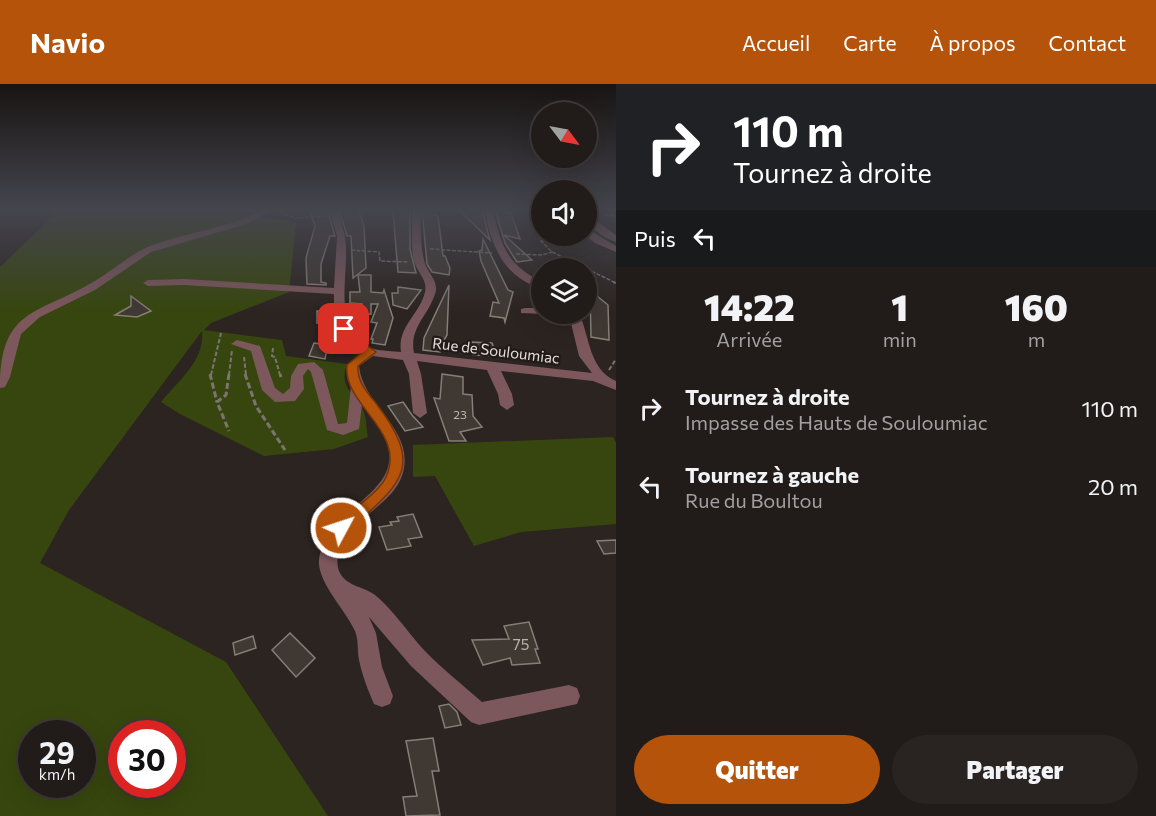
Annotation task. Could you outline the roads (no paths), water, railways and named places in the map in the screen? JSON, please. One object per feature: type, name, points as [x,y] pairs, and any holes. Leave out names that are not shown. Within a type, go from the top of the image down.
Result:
[{"type":"street","points":[[0,384],[11,343],[19,329],[36,314],[63,298],[91,288],[154,247],[170,243]]},
{"type":"street","points":[[342,243],[337,291],[344,329],[349,339],[360,348],[370,352]]},
{"type":"street","points":[[419,243],[420,262],[429,279],[430,294],[409,330],[406,344],[415,374],[420,413]]},
{"type":"street","points":[[498,243],[501,253],[515,272],[531,280]]},
{"type":"street","points":[[148,283],[184,282],[337,291]]},
{"type":"street","points":[[525,311],[531,311]]},
{"type":"street","points":[[577,324],[585,356],[612,384],[616,399]]},
{"type":"street","points":[[240,345],[256,349],[269,390],[280,399],[290,398],[297,389],[297,376],[302,367],[310,365],[317,370],[332,427],[343,430],[354,426],[357,387]]},
{"type":"street","points":[[370,352],[353,365],[352,374],[357,387],[388,428],[397,452],[396,465],[393,478],[381,493],[341,528],[329,545],[328,565],[338,586],[365,629],[369,659],[382,696]]},
{"type":"street","name":"Rue de Souloumiac","points":[[370,352],[492,366],[612,384]]},
{"type":"street","points":[[492,366],[506,394],[507,405]]},
{"type":"street","points":[[338,586],[367,600],[418,659],[479,714],[569,696]]}]
